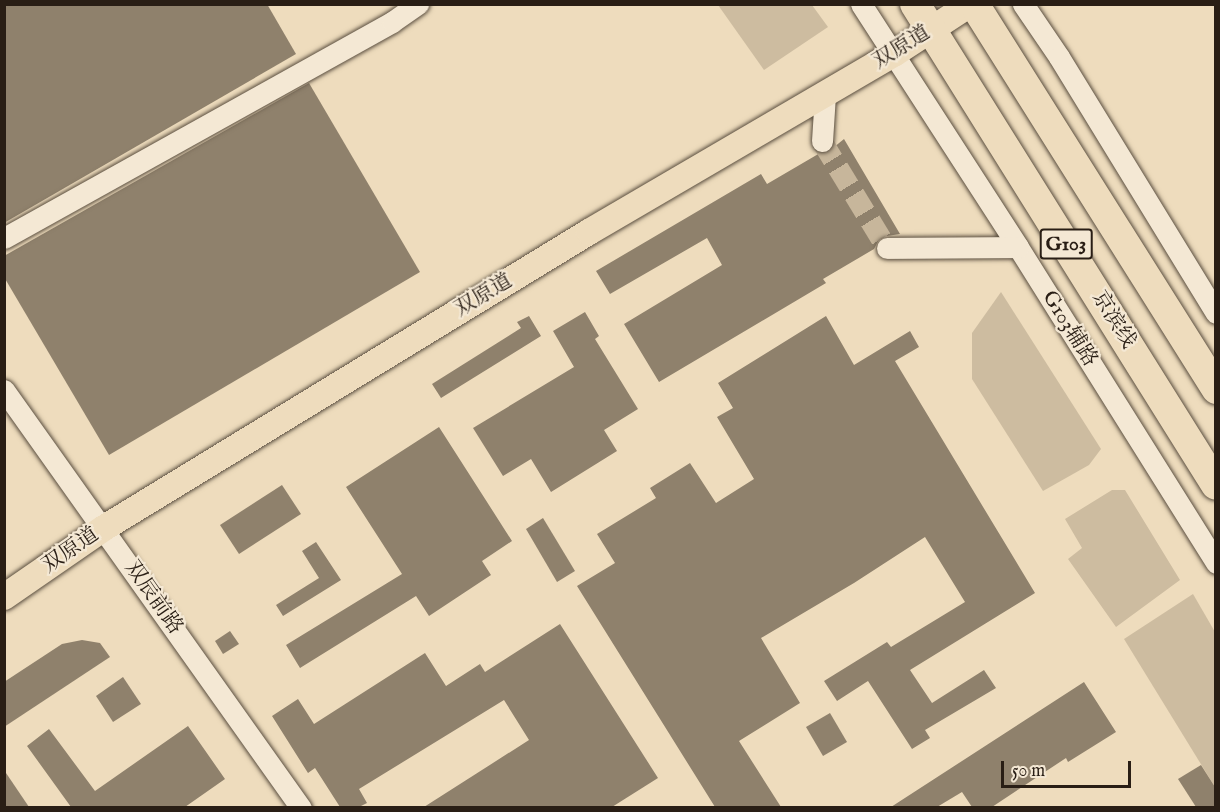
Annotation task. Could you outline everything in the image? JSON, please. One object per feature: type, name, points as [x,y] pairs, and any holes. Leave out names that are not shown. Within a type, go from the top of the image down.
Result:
[{"type":"highway","name":"京滨线","points":[[915,4],[1215,484]]},
{"type":"highway","name":"G103","points":[[972,4],[1215,389]]},
{"type":"main road","name":"双原道","points":[[4,597],[104,528],[589,232],[894,54],[972,4]]},
{"type":"street","points":[[4,238],[392,21],[418,4]]},
{"type":"street","name":"G103辅路","points":[[861,4],[1215,563]]},
{"type":"street","points":[[1023,4],[1059,57],[1215,314]]},
{"type":"street","points":[[822,141],[825,94]]},
{"type":"street","points":[[887,248],[1017,247]]},
{"type":"street","name":"双辰前路","points":[[4,390],[301,807]]},
{"type":"shaded area","points":[[718,5],[812,5],[828,27],[764,70]]},
{"type":"shaded area","points":[[1001,292],[1101,449],[1089,465],[1043,491],[972,379],[972,333]]},
{"type":"shaded area","points":[[1112,490],[1125,490],[1180,580],[1116,627],[1068,559],[1082,548],[1065,519]]},
{"type":"shaded area","points":[[1193,594],[1215,632],[1215,787],[1124,639]]},
{"type":"building","points":[[4,4],[267,4],[296,54],[4,223]]},
{"type":"building","points":[[309,83],[420,272],[109,455],[4,277],[4,256]]},
{"type":"building","points":[[844,139],[900,234],[880,237],[874,249],[823,279],[826,283],[659,382],[624,324],[722,265],[707,238],[610,294],[596,271],[761,174],[767,184],[820,153],[828,152]]},
{"type":"building","points":[[585,312],[599,336],[595,339],[638,409],[604,430],[617,451],[551,492],[531,459],[503,476],[473,428],[574,367],[553,331]]},
{"type":"building","points":[[529,316],[541,336],[441,398],[432,384],[521,328],[517,322]]},
{"type":"building","points":[[826,316],[854,365],[910,331],[919,347],[895,361],[1035,593],[910,670],[932,703],[984,670],[996,688],[925,730],[930,738],[912,749],[868,681],[837,701],[824,681],[887,642],[891,647],[965,602],[925,537],[854,583],[761,638],[800,703],[739,741],[781,807],[715,807],[577,586],[615,563],[597,534],[656,498],[650,488],[690,463],[716,503],[754,479],[717,417],[733,408],[718,383]]},
{"type":"building","points":[[439,427],[512,541],[482,561],[491,575],[429,616],[416,596],[300,668],[286,645],[402,574],[346,487]]},
{"type":"building","points":[[282,485],[301,514],[239,554],[220,525]]},
{"type":"building","points":[[543,518],[575,571],[557,582],[526,529]]},
{"type":"building","points":[[316,542],[341,580],[283,616],[276,605],[319,578],[302,551]]},
{"type":"building","points":[[560,624],[658,778],[612,807],[424,807],[529,740],[504,700],[359,789],[367,803],[359,807],[340,807],[315,768],[308,773],[272,716],[298,699],[314,724],[425,653],[446,686],[480,664],[485,672]]},
{"type":"building","points":[[230,631],[239,644],[223,654],[215,641]]},
{"type":"building","points":[[82,640],[100,643],[110,657],[4,727],[4,682],[62,644]]},
{"type":"building","points":[[123,677],[141,704],[113,722],[96,696]]},
{"type":"building","points":[[1084,682],[1116,732],[1068,762],[1066,758],[992,807],[972,807],[962,792],[937,807],[891,807]]},
{"type":"building","points":[[830,713],[847,742],[823,756],[806,727]]},
{"type":"building","points":[[188,726],[225,779],[185,807],[71,807],[27,746],[49,729],[95,791]]},
{"type":"building","points":[[1201,765],[1215,787],[1215,807],[1196,807],[1178,779]]},
{"type":"building","points":[[4,770],[29,807],[4,807]]},
{"type":"tunnel","points":[[822,141],[887,248]]}]
